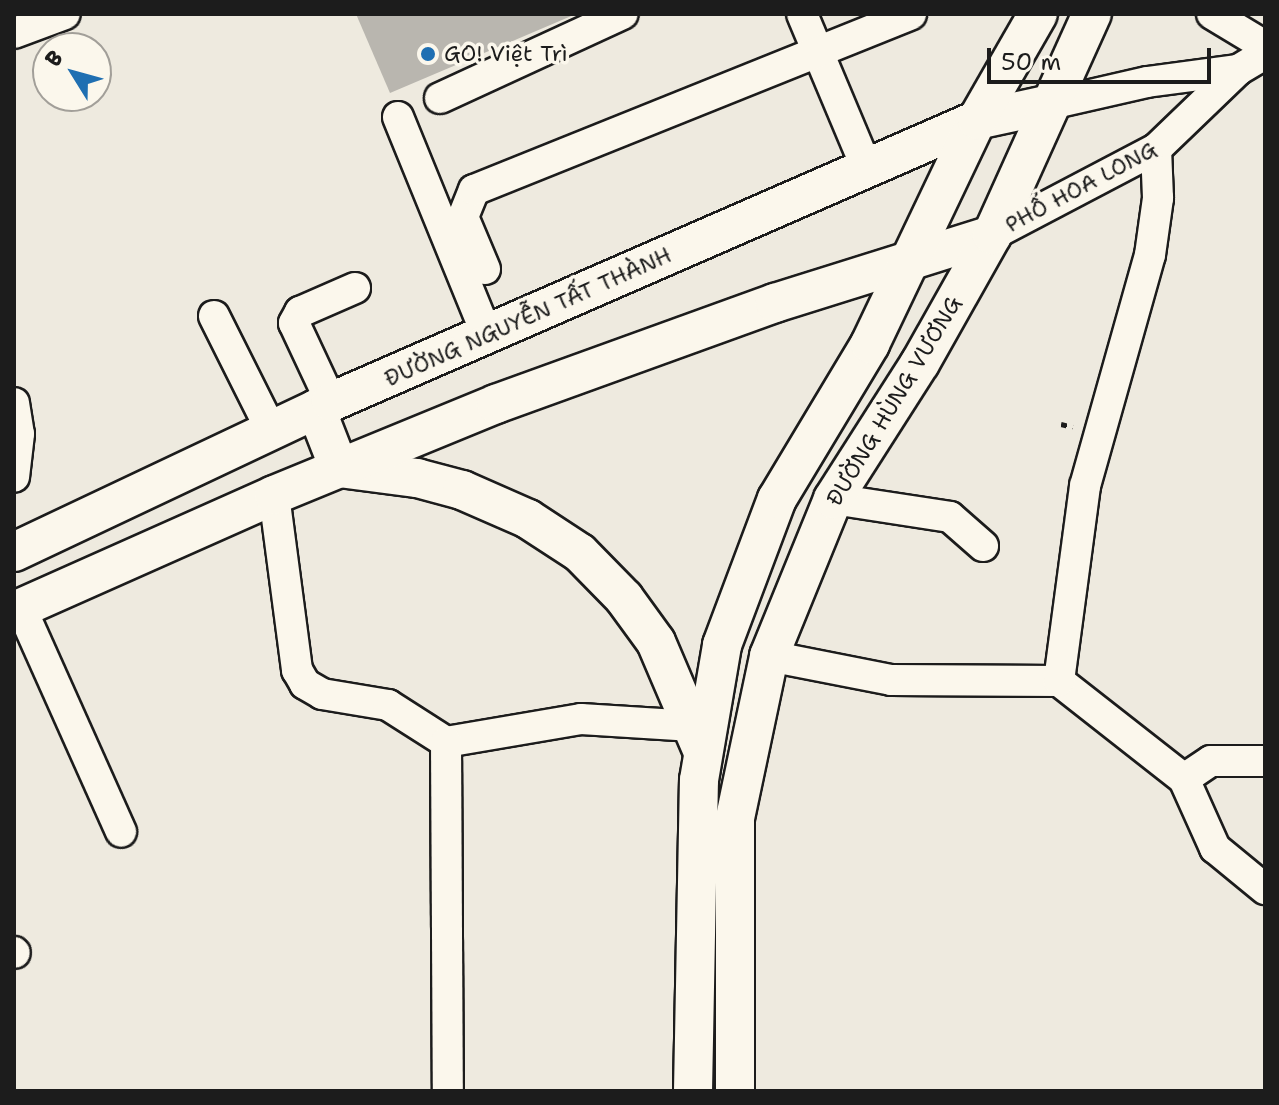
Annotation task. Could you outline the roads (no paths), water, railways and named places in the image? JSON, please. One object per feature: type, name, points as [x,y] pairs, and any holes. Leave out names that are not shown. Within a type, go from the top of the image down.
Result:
[{"type":"main road","points":[[693,1091],[698,738],[722,645],[777,499],[914,260],[977,120],[1038,14]]},
{"type":"main road","name":"ĐƯỜNG HÙNG VƯƠNG","points":[[735,1091],[735,818],[769,656],[833,499],[920,363],[992,235],[1092,14]]},
{"type":"main road","name":"ĐƯỜNG NGUYỄN TẤT THÀNH","points":[[14,552],[324,406],[977,120],[1051,104]]},
{"type":"main road","points":[[18,610],[274,495],[496,404],[775,303],[992,235]]},
{"type":"main road","points":[[324,406],[339,468]]},
{"type":"main road","points":[[339,468],[417,478],[462,490],[555,534],[603,574],[641,620],[666,660],[698,738],[747,754]]},
{"type":"street","points":[[14,33],[65,14]]},
{"type":"street","points":[[440,98],[623,14]]},
{"type":"street","points":[[802,14],[867,169]]},
{"type":"street","points":[[485,269],[463,217],[474,190],[911,14]]},
{"type":"street","points":[[1212,14],[1265,46]]},
{"type":"street","name":"PHỐ HOA LONG","points":[[992,235],[1156,149],[1238,70],[1265,54]]},
{"type":"street","name":"PHỐ HOA LONG","points":[[1051,104],[1147,82],[1238,70]]},
{"type":"street","points":[[398,117],[487,335]]},
{"type":"street","points":[[1059,681],[1085,486],[1150,255],[1158,198],[1156,149]]},
{"type":"street","points":[[324,406],[294,323],[300,312],[355,288]]},
{"type":"street","points":[[214,316],[271,430]]},
{"type":"street","points":[[14,403],[15,461]]},
{"type":"street","points":[[274,495],[297,670],[305,684],[322,694],[388,705],[446,742],[581,719],[698,738]]},
{"type":"street","points":[[833,499],[950,517],[983,546]]},
{"type":"street","points":[[18,610],[121,832]]},
{"type":"street","points":[[769,656],[891,680],[1059,681],[1184,779],[1215,848],[1265,889]]},
{"type":"street","points":[[446,742],[448,1091]]},
{"type":"street","points":[[1184,779],[1211,761],[1265,761]]},
{"type":"place","name":"GO! Việt Trì","points":[[428,54]]}]
